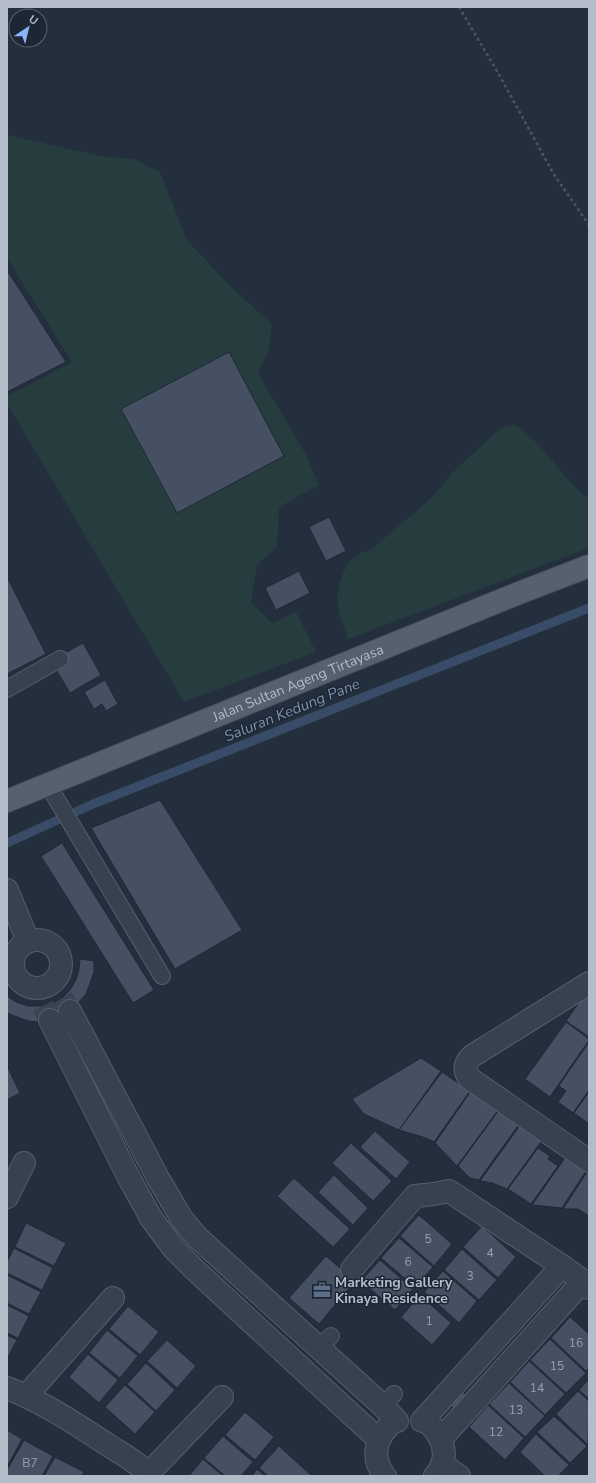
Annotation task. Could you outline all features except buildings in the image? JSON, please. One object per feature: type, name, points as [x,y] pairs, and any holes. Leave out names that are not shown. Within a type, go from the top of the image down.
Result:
[{"type":"main road","name":"Jalan Sultan Ageng Tirtayasa","points":[[7,801],[52,792],[518,593],[589,566]]},
{"type":"street","points":[[8,892],[28,941]]},
{"type":"street","points":[[378,1439],[195,1270],[174,1249],[151,1218],[129,1178],[56,1009],[61,960],[57,951],[47,942],[38,940],[28,941],[17,950],[13,958],[12,968],[18,981],[56,1009],[182,1219],[197,1237],[325,1342],[391,1407],[409,1419],[422,1421],[433,1428],[441,1438],[444,1452],[445,1472]]},
{"type":"street","points":[[589,983],[472,1056],[466,1062],[465,1068],[469,1078],[589,1161]]},
{"type":"street","points":[[7,1198],[24,1163]]},
{"type":"street","points":[[352,1269],[415,1196],[449,1191],[562,1266],[586,1284],[441,1438]]},
{"type":"street","points":[[422,1421],[562,1266]]},
{"type":"street","points":[[113,1298],[17,1392],[71,1420],[130,1459],[149,1475],[222,1397]]},
{"type":"street","points":[[378,1473],[376,1453],[378,1439],[389,1425],[391,1407]]},
{"type":"lane","points":[[7,689],[60,659]]},
{"type":"lane","points":[[52,792],[162,976]]},
{"type":"path","points":[[459,7],[501,78],[553,173],[589,225]]},
{"type":"green space","points":[[7,135],[101,156],[133,159],[160,172],[187,240],[229,285],[272,324],[269,349],[258,374],[305,453],[319,485],[279,507],[277,547],[257,565],[251,602],[272,623],[296,612],[316,652],[184,702],[7,404],[7,396],[72,362],[7,258]]},
{"type":"green space","points":[[515,425],[526,433],[544,451],[579,491],[589,499],[589,548],[348,639],[339,613],[337,599],[343,573],[350,561],[361,553],[374,548],[394,529],[416,512],[436,493],[452,473],[501,428]]},
{"type":"waterway","name":"Saluran Kedung Pane","points":[[7,843],[93,804],[589,608]]},
{"type":"tunnel","points":[[62,998],[70,1011]]},
{"type":"tunnel","points":[[43,1006],[50,1020]]},
{"type":"place","name":"Marketing Gallery Kinaya Residence","points":[[322,1290]]}]
